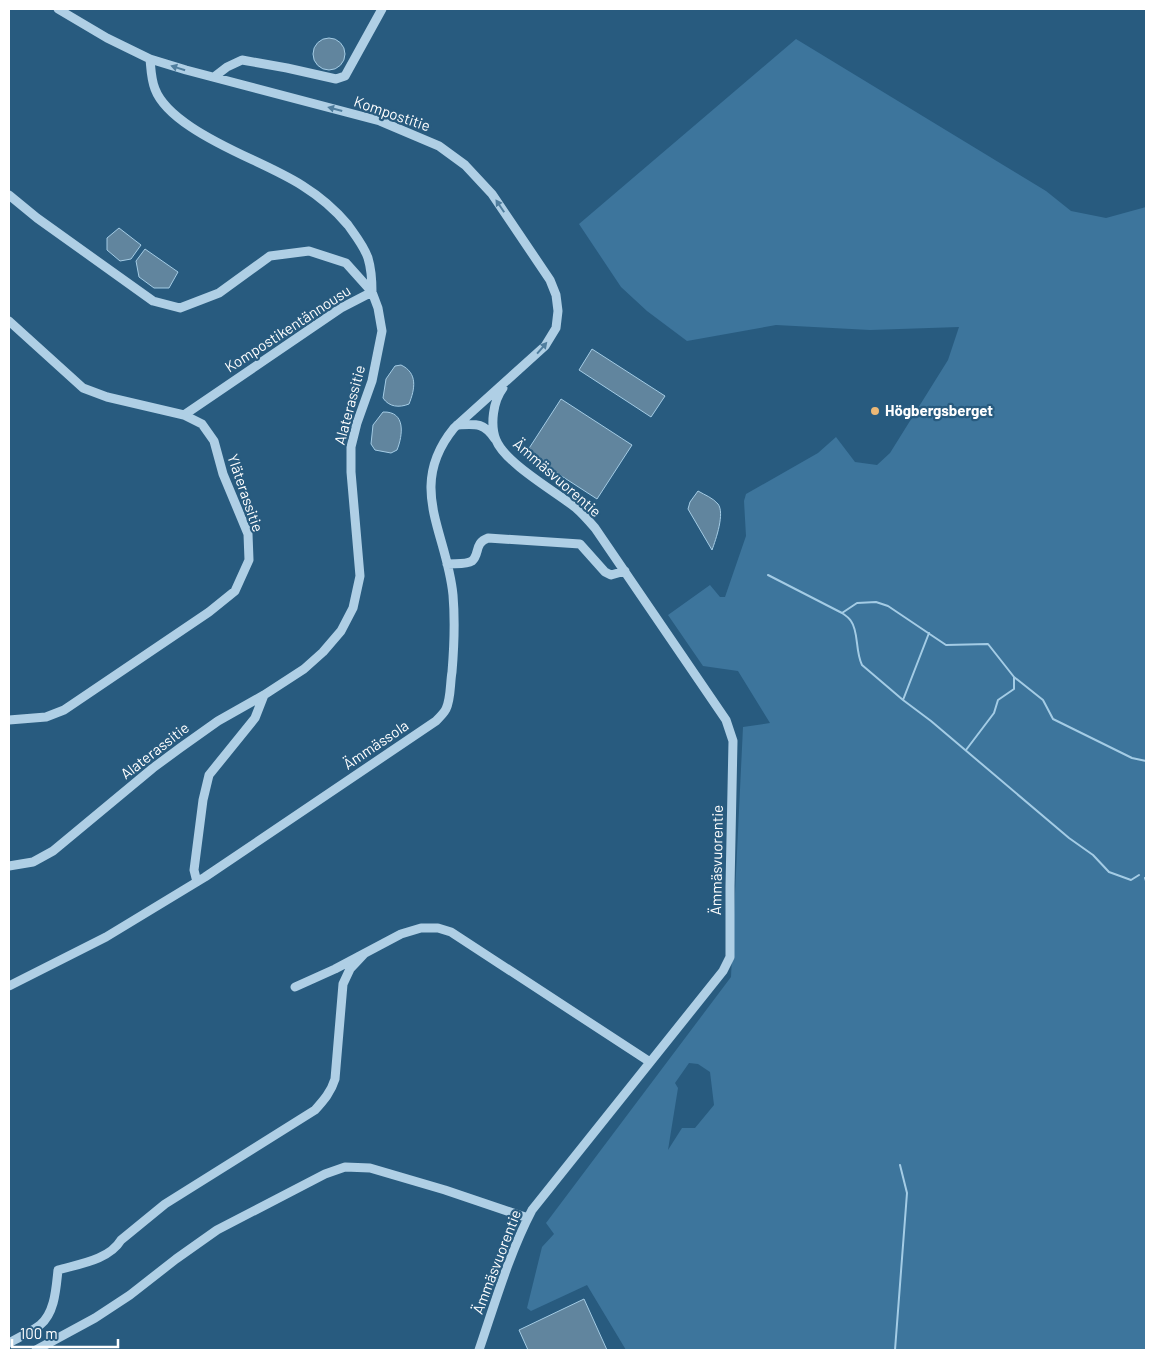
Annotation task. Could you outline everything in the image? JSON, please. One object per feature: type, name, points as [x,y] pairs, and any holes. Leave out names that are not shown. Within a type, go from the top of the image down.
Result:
[{"type":"street","name":"Kompostitie","points":[[58,9],[107,38],[150,59],[380,121],[439,146],[465,165],[492,194],[550,280],[556,295],[558,311],[556,328],[545,346],[507,382]]},
{"type":"street","points":[[214,77],[242,60],[336,79],[345,76],[382,9]]},
{"type":"street","name":"Kompostikentännousu","points":[[150,59],[155,90],[166,107],[211,141],[296,180],[324,200],[356,236],[368,257],[371,276],[372,292],[341,308],[184,414]]},
{"type":"street","name":"Alaterassitie","points":[[9,195],[37,218],[153,301],[180,308],[219,293],[270,256],[309,251],[346,263],[372,292],[378,308],[382,331],[372,381],[357,422],[351,447],[351,472],[360,576],[353,608],[341,631],[323,652],[304,669],[264,695],[218,721],[173,753],[53,851],[33,862],[9,866]]},
{"type":"street","name":"Yläterassitie","points":[[9,321],[83,388],[107,397],[184,414],[202,424],[214,441],[223,474],[248,534],[249,560],[235,591],[209,612],[64,710],[46,717],[10,723]]},
{"type":"street","name":"Ämmässola","points":[[9,986],[106,936],[197,882],[436,721],[446,709],[453,659],[453,596],[447,564],[432,510],[430,481],[438,454],[445,439],[457,425],[507,382]]},
{"type":"street","name":"Ämmäsvuorentie","points":[[479,1350],[507,1270],[532,1210],[723,972],[730,958],[733,741],[726,720],[595,528],[578,509],[512,460],[496,441],[494,428],[495,406],[498,395],[507,382]]},
{"type":"street","points":[[457,425],[471,424],[484,427],[490,430],[496,441]]},
{"type":"street","points":[[447,564],[470,562],[474,558],[479,544],[488,538],[580,544],[605,572],[611,575],[626,571]]},
{"type":"street","points":[[197,882],[194,870],[203,800],[209,775],[255,718],[264,695]]},
{"type":"street","points":[[295,987],[401,934],[422,928],[438,928],[451,932],[650,1062]]},
{"type":"street","points":[[9,1342],[39,1326],[48,1317],[54,1300],[58,1270],[108,1253],[165,1204],[314,1110],[328,1096],[335,1079],[343,984],[350,969],[365,953]]},
{"type":"street","points":[[36,1350],[95,1318],[130,1296],[176,1259],[217,1230],[325,1174],[345,1167],[370,1168],[445,1190],[528,1218]]},
{"type":"shaded area","points":[[329,38],[335,39],[340,43],[344,48],[344,60],[340,65],[335,69],[329,70],[323,69],[318,65],[314,60],[313,54],[314,48],[318,43],[323,39]]},
{"type":"shaded area","points":[[796,39],[1046,191],[1071,211],[1106,218],[1146,207],[1146,1350],[626,1350],[587,1285],[531,1311],[527,1308],[542,1247],[554,1234],[546,1223],[731,977],[743,727],[770,723],[738,671],[703,666],[668,615],[710,585],[720,597],[725,597],[746,536],[744,501],[746,494],[818,453],[836,437],[855,462],[877,465],[890,453],[948,360],[959,327],[870,330],[776,325],[687,341],[647,311],[621,287],[579,224]],"holes":[[[689,1063],[698,1064],[710,1072],[714,1105],[695,1128],[682,1128],[668,1150],[678,1088],[675,1083]]]},
{"type":"shaded area","points":[[119,228],[141,245],[131,259],[120,261],[107,250],[107,238]]},
{"type":"shaded area","points":[[145,249],[178,272],[169,288],[154,288],[139,277],[136,261]]},
{"type":"shaded area","points":[[592,349],[665,396],[651,417],[579,370]]},
{"type":"shaded area","points":[[401,365],[413,377],[413,393],[409,404],[394,406],[383,398],[386,379],[395,366]]},
{"type":"shaded area","points":[[561,399],[632,445],[597,499],[526,453]]},
{"type":"shaded area","points":[[383,412],[396,415],[401,425],[401,438],[397,450],[391,453],[375,450],[371,444],[373,425]]},
{"type":"shaded area","points":[[698,491],[714,500],[720,508],[719,526],[712,550],[688,509],[690,502]]},
{"type":"shaded area","points":[[584,1299],[607,1350],[528,1350],[519,1330]]},
{"type":"waterway","points":[[768,575],[846,616],[853,625],[862,665],[1069,838],[1093,855],[1109,872],[1131,880],[1139,875]]},
{"type":"waterway","points":[[842,613],[857,603],[876,602],[888,606],[946,645],[988,644],[1014,677],[1043,700],[1053,719],[1132,758],[1146,761]]},
{"type":"waterway","points":[[903,700],[929,633]]},
{"type":"waterway","points":[[966,750],[994,713],[998,700],[1014,689],[1014,677]]},
{"type":"waterway","points":[[895,1350],[907,1193],[900,1165]]},
{"type":"place","name":"Högbergsberget","points":[[875,411]]}]
